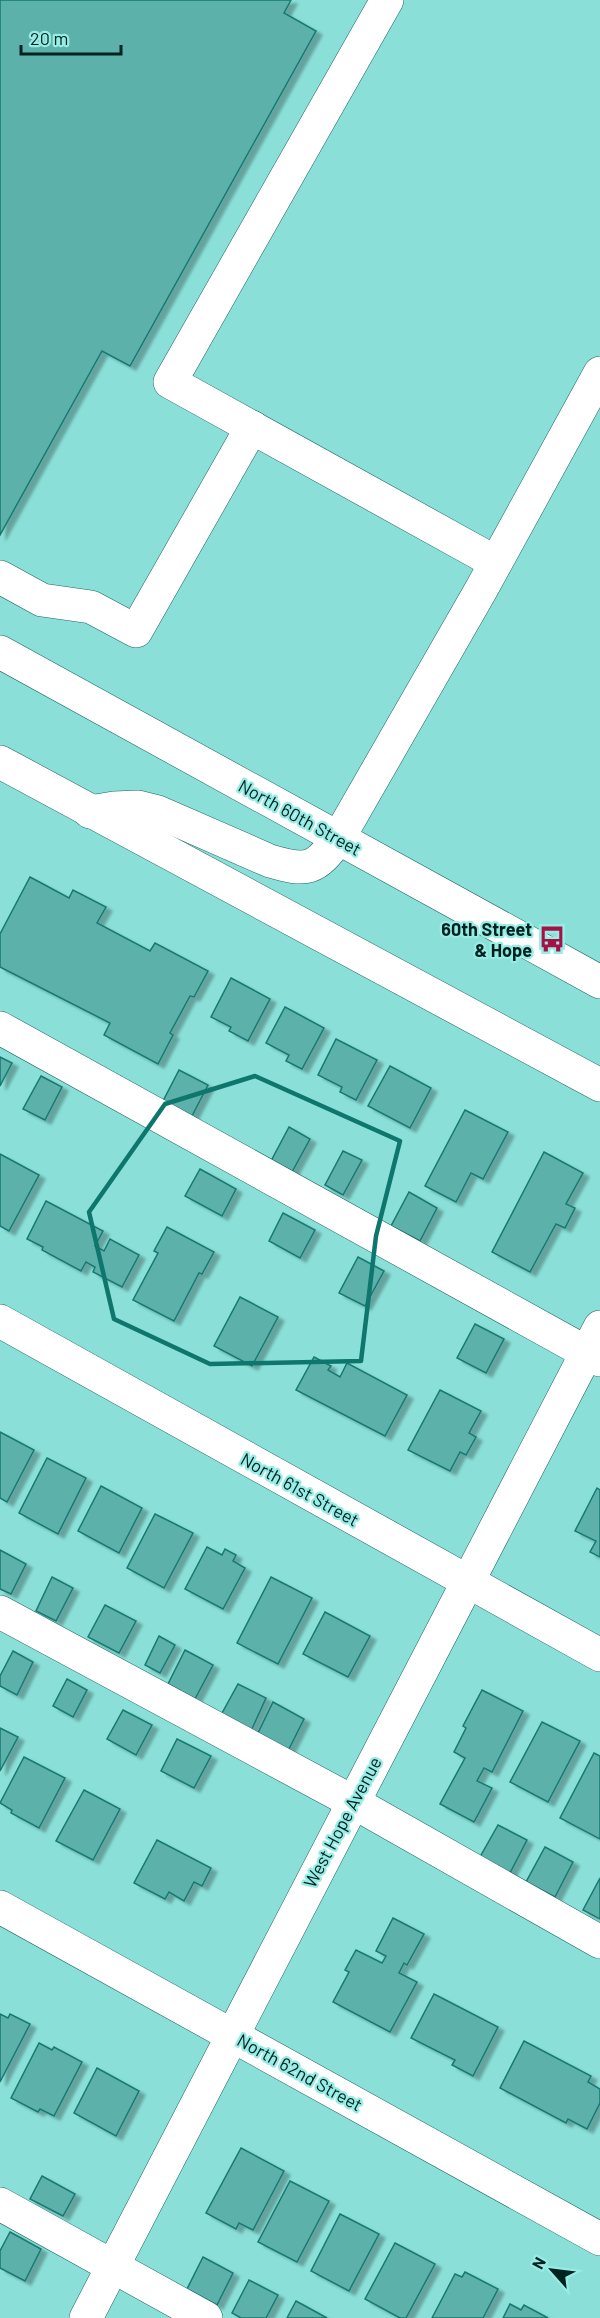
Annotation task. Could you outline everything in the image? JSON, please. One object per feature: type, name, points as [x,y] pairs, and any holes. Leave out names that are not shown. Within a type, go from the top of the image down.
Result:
[{"type":"street","points":[[387,0],[170,382],[495,562]]},
{"type":"street","points":[[90,812],[138,807],[158,812],[270,861],[287,866],[308,867],[323,860],[338,839],[600,373]]},
{"type":"street","points":[[0,577],[42,600],[91,607],[136,632],[252,428]]},
{"type":"street","name":"North 60th Street","points":[[0,652],[600,982]]},
{"type":"street","points":[[0,762],[600,1085]]},
{"type":"street","points":[[0,1028],[596,1346]]},
{"type":"street","name":"North 61st Street","points":[[0,1321],[600,1655]]},
{"type":"street","name":"West Hope Avenue","points":[[86,2318],[231,2034],[468,1583],[596,1346]]},
{"type":"street","points":[[0,1612],[353,1802],[600,1942]]},
{"type":"street","name":"North 62nd Street","points":[[0,1907],[600,2239]]},
{"type":"street","points":[[0,2204],[206,2318]]},
{"type":"highlighted area","points":[[255,1076],[400,1141],[376,1236],[361,1361],[210,1364],[114,1319],[89,1212],[165,1104]]},
{"type":"building","points":[[0,0],[291,0],[284,13],[316,31],[130,366],[102,351],[0,535]]},
{"type":"building","points":[[30,877],[69,898],[73,890],[106,907],[97,923],[150,951],[155,943],[208,971],[194,997],[190,996],[170,1033],[173,1035],[158,1064],[104,1035],[110,1023],[0,967],[0,934]]},
{"type":"building","points":[[231,978],[270,999],[248,1041],[229,1031],[231,1027],[211,1017]]},
{"type":"building","points":[[285,1007],[324,1028],[302,1069],[286,1061],[289,1055],[266,1043]]},
{"type":"building","points":[[336,1039],[377,1060],[356,1100],[340,1092],[342,1087],[318,1075]]},
{"type":"building","points":[[0,1057],[12,1063],[0,1086]]},
{"type":"building","points":[[390,1066],[431,1088],[410,1128],[368,1106]]},
{"type":"building","points":[[179,1070],[208,1085],[192,1116],[163,1101]]},
{"type":"building","points":[[41,1076],[62,1087],[45,1120],[23,1109]]},
{"type":"building","points":[[465,1110],[508,1132],[483,1179],[471,1173],[456,1202],[425,1186]]},
{"type":"building","points":[[289,1127],[310,1139],[292,1172],[271,1161]]},
{"type":"building","points":[[343,1151],[362,1160],[343,1195],[325,1185]]},
{"type":"building","points":[[544,1152],[583,1173],[566,1204],[575,1208],[565,1228],[556,1224],[530,1272],[492,1252]]},
{"type":"building","points":[[0,1154],[39,1175],[9,1231],[0,1226]]},
{"type":"building","points":[[200,1169],[236,1189],[222,1216],[185,1196]]},
{"type":"building","points":[[409,1192],[437,1208],[420,1241],[391,1226]]},
{"type":"building","points":[[46,1201],[103,1231],[95,1246],[104,1251],[110,1239],[139,1255],[122,1287],[93,1272],[95,1267],[86,1262],[81,1271],[42,1250],[43,1247],[27,1239]]},
{"type":"building","points":[[283,1213],[315,1230],[300,1258],[269,1241]]},
{"type":"building","points":[[167,1227],[214,1252],[202,1274],[199,1273],[174,1321],[133,1300],[158,1253],[154,1251]]},
{"type":"building","points":[[358,1257],[384,1271],[365,1306],[339,1293]]},
{"type":"building","points":[[240,1297],[278,1317],[252,1366],[214,1346]]},
{"type":"building","points":[[475,1324],[504,1339],[486,1373],[457,1358]]},
{"type":"building","points":[[314,1357],[331,1366],[328,1370],[340,1377],[347,1363],[407,1395],[385,1436],[296,1390]]},
{"type":"building","points":[[440,1390],[481,1411],[469,1433],[476,1437],[466,1455],[460,1452],[450,1471],[408,1450]]},
{"type":"building","points":[[0,1432],[34,1450],[7,1502],[0,1498]]},
{"type":"building","points":[[47,1458],[86,1478],[58,1534],[19,1513]]},
{"type":"building","points":[[101,1486],[142,1508],[119,1553],[78,1531]]},
{"type":"building","points":[[597,1488],[600,1490],[600,1557],[590,1552],[596,1541],[575,1531]]},
{"type":"building","points":[[155,1514],[193,1533],[164,1588],[127,1568]]},
{"type":"building","points":[[207,1547],[222,1555],[225,1549],[236,1555],[233,1561],[245,1568],[223,1609],[185,1589]]},
{"type":"building","points":[[0,1550],[26,1564],[11,1594],[0,1589]]},
{"type":"building","points":[[52,1577],[73,1588],[56,1621],[36,1611]]},
{"type":"building","points":[[271,1577],[312,1598],[278,1664],[237,1643]]},
{"type":"building","points":[[105,1605],[136,1621],[119,1653],[88,1637]]},
{"type":"building","points":[[325,1612],[370,1636],[348,1677],[303,1654]]},
{"type":"building","points":[[159,1636],[175,1645],[160,1673],[145,1665]]},
{"type":"building","points":[[185,1650],[213,1665],[195,1699],[168,1684]]},
{"type":"building","points":[[13,1651],[33,1662],[17,1695],[0,1686],[0,1676]]},
{"type":"building","points":[[67,1679],[87,1690],[73,1717],[53,1706]]},
{"type":"building","points":[[238,1684],[266,1698],[251,1731],[221,1715]]},
{"type":"building","points":[[482,1690],[523,1711],[492,1772],[484,1768],[477,1781],[492,1788],[474,1822],[440,1804],[465,1758],[454,1752],[466,1728],[463,1726]]},
{"type":"building","points":[[273,1702],[304,1719],[288,1751],[257,1735]]},
{"type":"building","points":[[123,1710],[152,1725],[136,1755],[107,1739]]},
{"type":"building","points":[[542,1722],[580,1741],[548,1802],[510,1782]]},
{"type":"building","points":[[0,1728],[18,1737],[0,1771]]},
{"type":"building","points":[[177,1739],[211,1756],[194,1788],[161,1771]]},
{"type":"building","points":[[594,1753],[600,1756],[600,1839],[560,1818]]},
{"type":"building","points":[[24,1757],[65,1778],[39,1828],[11,1813],[12,1810],[0,1803]]},
{"type":"building","points":[[84,1790],[120,1809],[93,1860],[56,1841]]},
{"type":"building","points":[[498,1825],[527,1840],[510,1873],[480,1857]]},
{"type":"building","points":[[157,1840],[211,1868],[202,1886],[194,1882],[184,1901],[169,1892],[165,1899],[134,1883]]},
{"type":"building","points":[[545,1847],[573,1862],[555,1897],[526,1882]]},
{"type":"building","points":[[600,1878],[600,1919],[583,1910]]},
{"type":"building","points":[[393,1918],[424,1934],[407,1965],[404,1963],[399,1973],[417,1982],[390,2032],[333,2002],[349,1972],[345,1970],[356,1950],[382,1963],[386,1956],[376,1951]]},
{"type":"building","points":[[434,1994],[498,2027],[473,2076],[452,2065],[455,2060],[411,2038]]},
{"type":"building","points":[[0,2014],[8,2018],[10,2014],[30,2024],[0,2082]]},
{"type":"building","points":[[524,2041],[591,2076],[588,2082],[600,2089],[600,2103],[587,2129],[568,2119],[566,2123],[500,2088]]},
{"type":"building","points":[[39,2043],[52,2050],[54,2047],[82,2062],[54,2116],[40,2109],[38,2112],[11,2098]]},
{"type":"building","points":[[97,2068],[139,2091],[116,2136],[74,2113]]},
{"type":"building","points":[[241,2148],[284,2171],[253,2230],[239,2223],[236,2229],[206,2213]]},
{"type":"building","points":[[42,2176],[75,2194],[63,2216],[30,2199]]},
{"type":"building","points":[[290,2181],[329,2201],[297,2262],[258,2242]]},
{"type":"building","points":[[340,2214],[379,2234],[349,2291],[311,2271]]},
{"type":"building","points":[[10,2232],[41,2249],[25,2281],[0,2268],[0,2251]]},
{"type":"building","points":[[395,2243],[435,2264],[406,2318],[400,2318],[365,2299]]},
{"type":"building","points":[[203,2257],[233,2273],[217,2305],[187,2289]]},
{"type":"building","points":[[465,2272],[498,2289],[483,2318],[432,2318],[455,2274],[462,2277]]},
{"type":"building","points":[[249,2280],[278,2295],[266,2318],[241,2318],[232,2313]]},
{"type":"building","points":[[296,2301],[327,2318],[287,2318]]},
{"type":"building","points":[[510,2304],[521,2310],[524,2305],[548,2318],[503,2318]]},
{"type":"place","name":"60th Street & Hope","points":[[552,939]]}]
